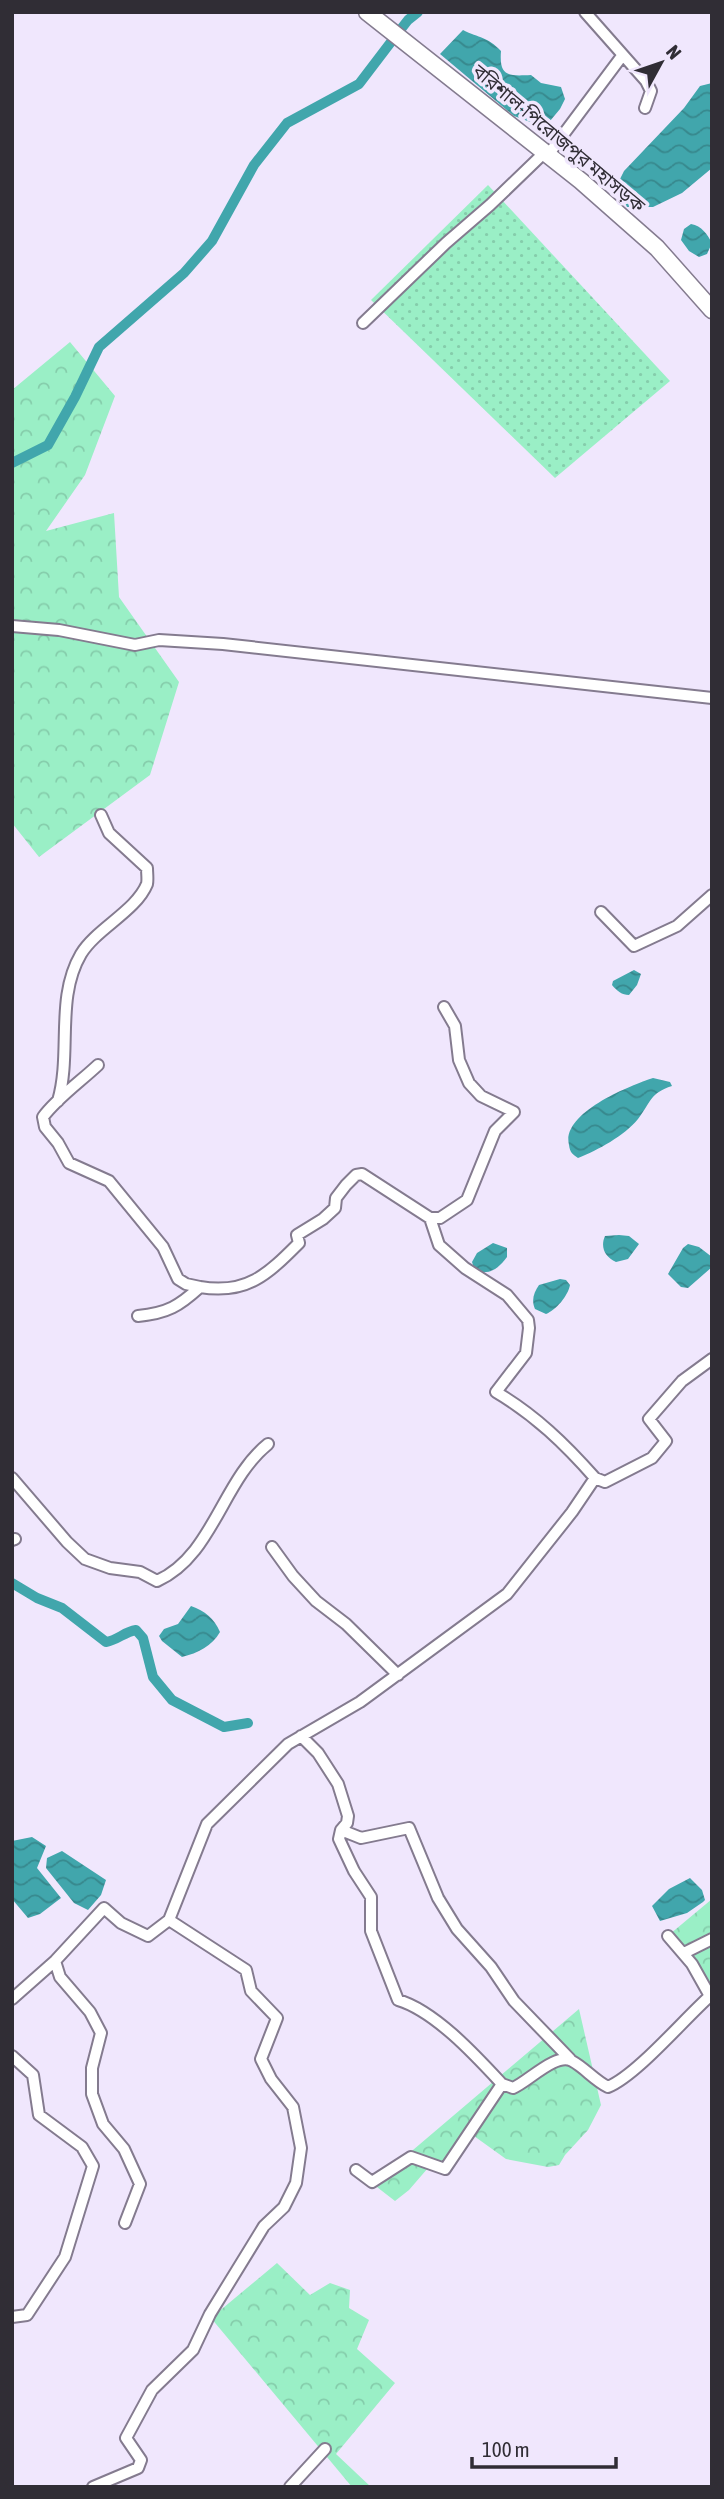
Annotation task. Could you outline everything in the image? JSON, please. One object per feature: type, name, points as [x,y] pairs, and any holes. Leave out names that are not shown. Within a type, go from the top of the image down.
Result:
[{"type":"highway","name":"বরিশাল-পিরোজপুর মহাসড়ক","points":[[376,15],[547,153],[657,248],[712,310]]},
{"type":"street","points":[[585,12],[646,81],[651,91],[645,107]]},
{"type":"street","points":[[363,323],[446,243],[547,153],[622,56]]},
{"type":"street","points":[[12,626],[59,630],[135,645],[159,640],[223,644],[712,698]]},
{"type":"street","points":[[58,1101],[65,1069],[66,1009],[73,970],[83,951],[135,900],[147,883],[147,868],[109,833],[100,815]]},
{"type":"street","points":[[601,912],[634,946],[677,926],[712,895]]},
{"type":"street","points":[[98,1065],[43,1117],[45,1127],[69,1163],[109,1181],[163,1247],[178,1279],[186,1284],[220,1290],[250,1283],[271,1271],[299,1243],[297,1235],[335,1209],[336,1198],[356,1175],[362,1174],[383,1186],[430,1218],[440,1218],[467,1199],[495,1131],[514,1112],[481,1096],[469,1083],[459,1060],[455,1026],[444,1007]]},
{"type":"street","points":[[430,1218],[439,1245],[465,1268],[507,1295],[528,1320],[529,1340],[526,1353],[495,1392],[518,1405],[558,1438],[595,1478],[605,1482],[652,1458],[666,1441],[649,1419],[682,1381],[712,1359]]},
{"type":"street","points":[[138,1316],[163,1313],[183,1303],[200,1287]]},
{"type":"street","points":[[12,1478],[85,1559],[110,1568],[140,1572],[157,1581],[173,1574],[189,1556],[210,1528],[253,1457],[268,1444]]},
{"type":"street","points":[[12,1999],[55,1961],[104,1908],[121,1923],[148,1936],[169,1920],[207,1824],[288,1744],[360,1702],[507,1594],[572,1512],[595,1478]]},
{"type":"street","points":[[272,1547],[316,1601],[346,1624],[398,1675]]},
{"type":"street","points":[[301,1736],[318,1754],[338,1784],[348,1815],[339,1839],[354,1871],[371,1897],[371,1931],[398,2000],[424,2010],[502,2084],[513,2088],[552,2063],[570,2059]]},
{"type":"street","points":[[341,1830],[361,1838],[409,1828],[438,1898],[457,1929],[491,1967],[514,2001],[570,2059],[608,2087],[633,2070],[710,1996],[692,1964],[668,1936]]},
{"type":"street","points":[[93,2487],[138,2468],[141,2460],[126,2438],[152,2390],[193,2350],[210,2314],[264,2226],[284,2207],[296,2183],[300,2163],[301,2148],[292,2107],[261,2059],[278,2018],[251,1991],[246,1970],[169,1920]]},
{"type":"street","points":[[684,1953],[712,1939]]},
{"type":"street","points":[[55,1961],[60,1977],[90,2012],[101,2033],[92,2068],[92,2094],[103,2124],[124,2149],[140,2184],[125,2223]]},
{"type":"street","points":[[12,2056],[33,2075],[39,2115],[82,2147],[93,2166],[65,2257],[27,2315],[12,2317]]},
{"type":"street","points":[[356,2170],[372,2182],[411,2157],[445,2169],[502,2084]]},
{"type":"street","points":[[289,2487],[325,2449]]},
{"type":"green space","points":[[488,185],[670,381],[555,478],[371,300]]},
{"type":"green space","points":[[70,342],[115,396],[85,475],[46,531],[114,513],[119,597],[179,682],[150,775],[39,857],[12,823],[12,390]]},
{"type":"green space","points":[[712,1899],[712,1995],[670,1934]]},
{"type":"green space","points":[[579,2009],[601,2105],[588,2130],[559,2165],[548,2167],[506,2159],[474,2136],[448,2174],[428,2168],[409,2190],[395,2201],[373,2184]]},
{"type":"green space","points":[[277,2263],[310,2295],[330,2283],[350,2290],[349,2308],[369,2320],[357,2349],[395,2383],[336,2454],[371,2487],[352,2487],[211,2318]]},
{"type":"water","points":[[463,30],[496,46],[501,51],[502,66],[507,73],[531,75],[541,83],[561,87],[565,99],[550,121],[533,123],[514,116],[440,54]]},
{"type":"water","points":[[712,83],[712,168],[682,193],[653,207],[627,207],[617,185],[624,171],[684,108],[700,86]]},
{"type":"water","points":[[691,224],[701,229],[712,243],[707,254],[699,257],[689,251],[681,240],[684,229]]},
{"type":"water","points":[[634,970],[641,974],[629,995],[612,985],[613,981]]},
{"type":"water","points":[[653,1078],[670,1082],[672,1086],[655,1095],[638,1119],[618,1137],[578,1158],[573,1154],[569,1145],[569,1133],[575,1122],[599,1102]]},
{"type":"water","points":[[605,1236],[629,1236],[639,1244],[628,1259],[616,1262],[606,1254],[603,1244]]},
{"type":"water","points":[[493,1243],[507,1248],[507,1257],[493,1270],[475,1271],[472,1262],[477,1253]]},
{"type":"water","points":[[688,1244],[699,1247],[712,1257],[712,1267],[688,1288],[681,1287],[668,1274]]},
{"type":"water","points":[[566,1280],[570,1285],[561,1302],[546,1314],[535,1309],[534,1296],[539,1285]]},
{"type":"water","points":[[191,1606],[208,1616],[220,1632],[204,1648],[182,1657],[159,1636],[164,1629],[178,1624]]},
{"type":"water","points":[[32,1837],[46,1846],[37,1868],[61,1898],[40,1914],[28,1918],[12,1899],[12,1841]]},
{"type":"water","points":[[62,1851],[106,1880],[101,1895],[88,1910],[74,1903],[46,1868],[47,1858]]},
{"type":"water","points":[[690,1878],[702,1890],[705,1900],[687,1913],[660,1921],[652,1906],[669,1889]]},
{"type":"waterway","points":[[401,29],[418,12]]},
{"type":"waterway","points":[[12,463],[48,445],[99,347],[184,273],[212,241],[254,165],[287,123],[359,84],[391,42]]},
{"type":"waterway","points":[[12,1583],[37,1598],[62,1608],[106,1642],[136,1630],[143,1638],[153,1677],[172,1700],[224,1727],[248,1723]]}]
